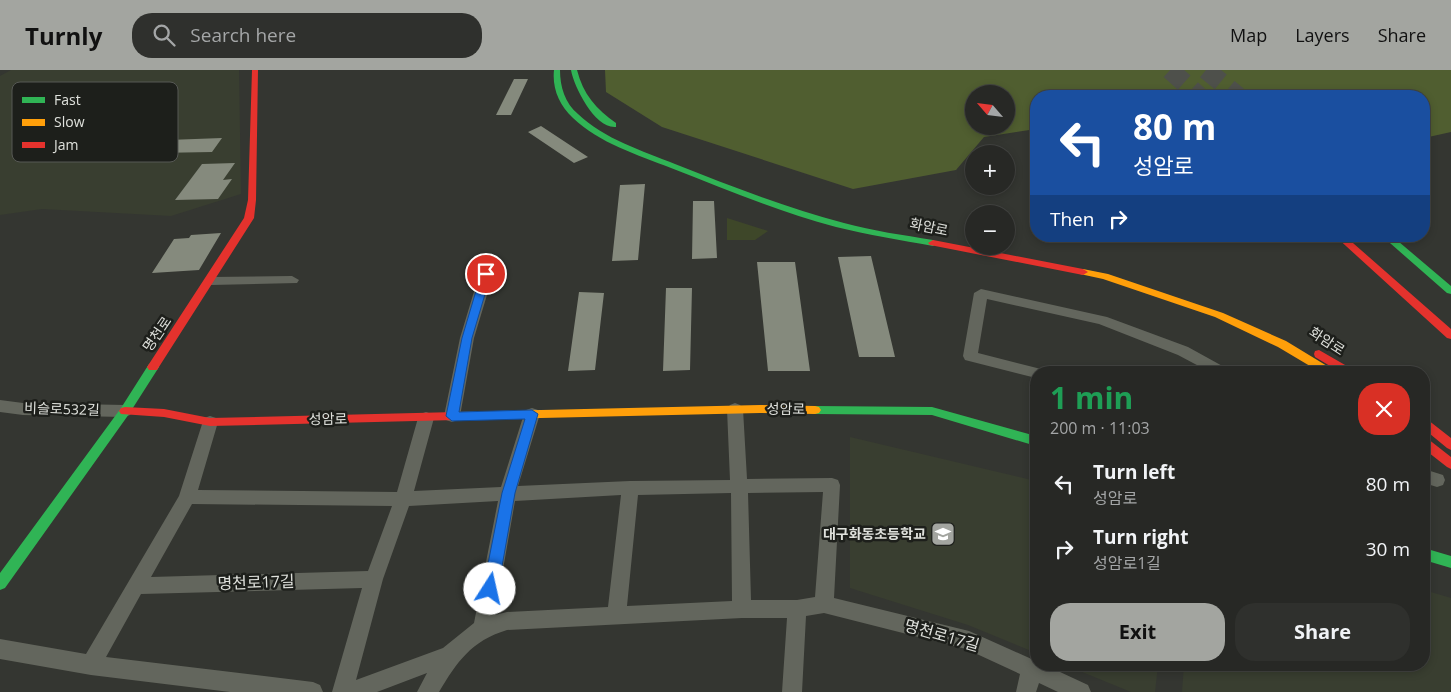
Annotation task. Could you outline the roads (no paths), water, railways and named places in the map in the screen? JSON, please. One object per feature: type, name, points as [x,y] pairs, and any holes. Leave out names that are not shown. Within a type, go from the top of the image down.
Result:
[{"type":"main road","name":"명천로","points":[[0,584],[125,411],[211,281],[249,218],[252,191],[255,70]]},
{"type":"main road","name":"화암로","points":[[557,70],[556,78],[559,92],[566,104],[575,116],[603,135],[648,156],[776,206],[841,225],[1105,276],[1219,315],[1282,344],[1318,366]]},
{"type":"main road","points":[[574,70],[580,94],[586,104],[597,114],[622,130]]},
{"type":"main road","points":[[756,185],[783,195]]},
{"type":"main road","name":"화암로","points":[[894,224],[965,238]]},
{"type":"main road","points":[[1346,242],[1451,335]]},
{"type":"main road","points":[[1393,242],[1451,290]]},
{"type":"main road","points":[[1015,248],[1076,260],[1148,278]]},
{"type":"main road","name":"화암로","points":[[1217,302],[1296,339],[1339,366]]},
{"type":"main road","name":"성암로","points":[[125,411],[164,413],[210,422],[735,409],[932,410],[1030,439]]},
{"type":"main road","points":[[1430,428],[1451,444]]},
{"type":"main road","points":[[1430,447],[1451,464]]},
{"type":"main road","points":[[1430,556],[1451,562]]},
{"type":"street","points":[[452,416],[467,338],[486,274]]},
{"type":"street","points":[[211,281],[292,280]]},
{"type":"street","points":[[1030,371],[970,356],[981,293],[1102,320],[1183,352],[1210,366]]},
{"type":"street","name":"비슬로532길","points":[[0,406],[23,409],[125,411]]},
{"type":"street","points":[[735,409],[742,609]]},
{"type":"street","points":[[483,628],[508,493],[532,414]]},
{"type":"street","points":[[342,692],[374,579],[403,499],[426,418]]},
{"type":"street","points":[[91,665],[138,586],[187,496],[210,422]]},
{"type":"street","points":[[187,496],[403,499],[630,488],[832,485],[824,604]]},
{"type":"street","points":[[616,615],[630,488]]},
{"type":"street","name":"명천로17길","points":[[138,586],[374,579]]},
{"type":"street","name":"명천로17길","points":[[427,692],[450,655],[483,628],[507,621],[742,609],[796,609],[824,604],[969,640],[1030,668]]},
{"type":"street","points":[[792,692],[796,609]]},
{"type":"street","points":[[0,650],[91,665],[314,692]]},
{"type":"street","name":"명천로17길","points":[[350,692],[450,655]]},
{"type":"street","points":[[1026,692],[1031,671]]},
{"type":"street","name":"명천로17길","points":[[1036,671],[1081,692]]},
{"type":"tunnel","points":[[1170,70],[1192,90]]},
{"type":"tunnel","points":[[1206,70],[1231,90]]},
{"type":"place","name":"대구화동초등학교","points":[[943,534]]}]
